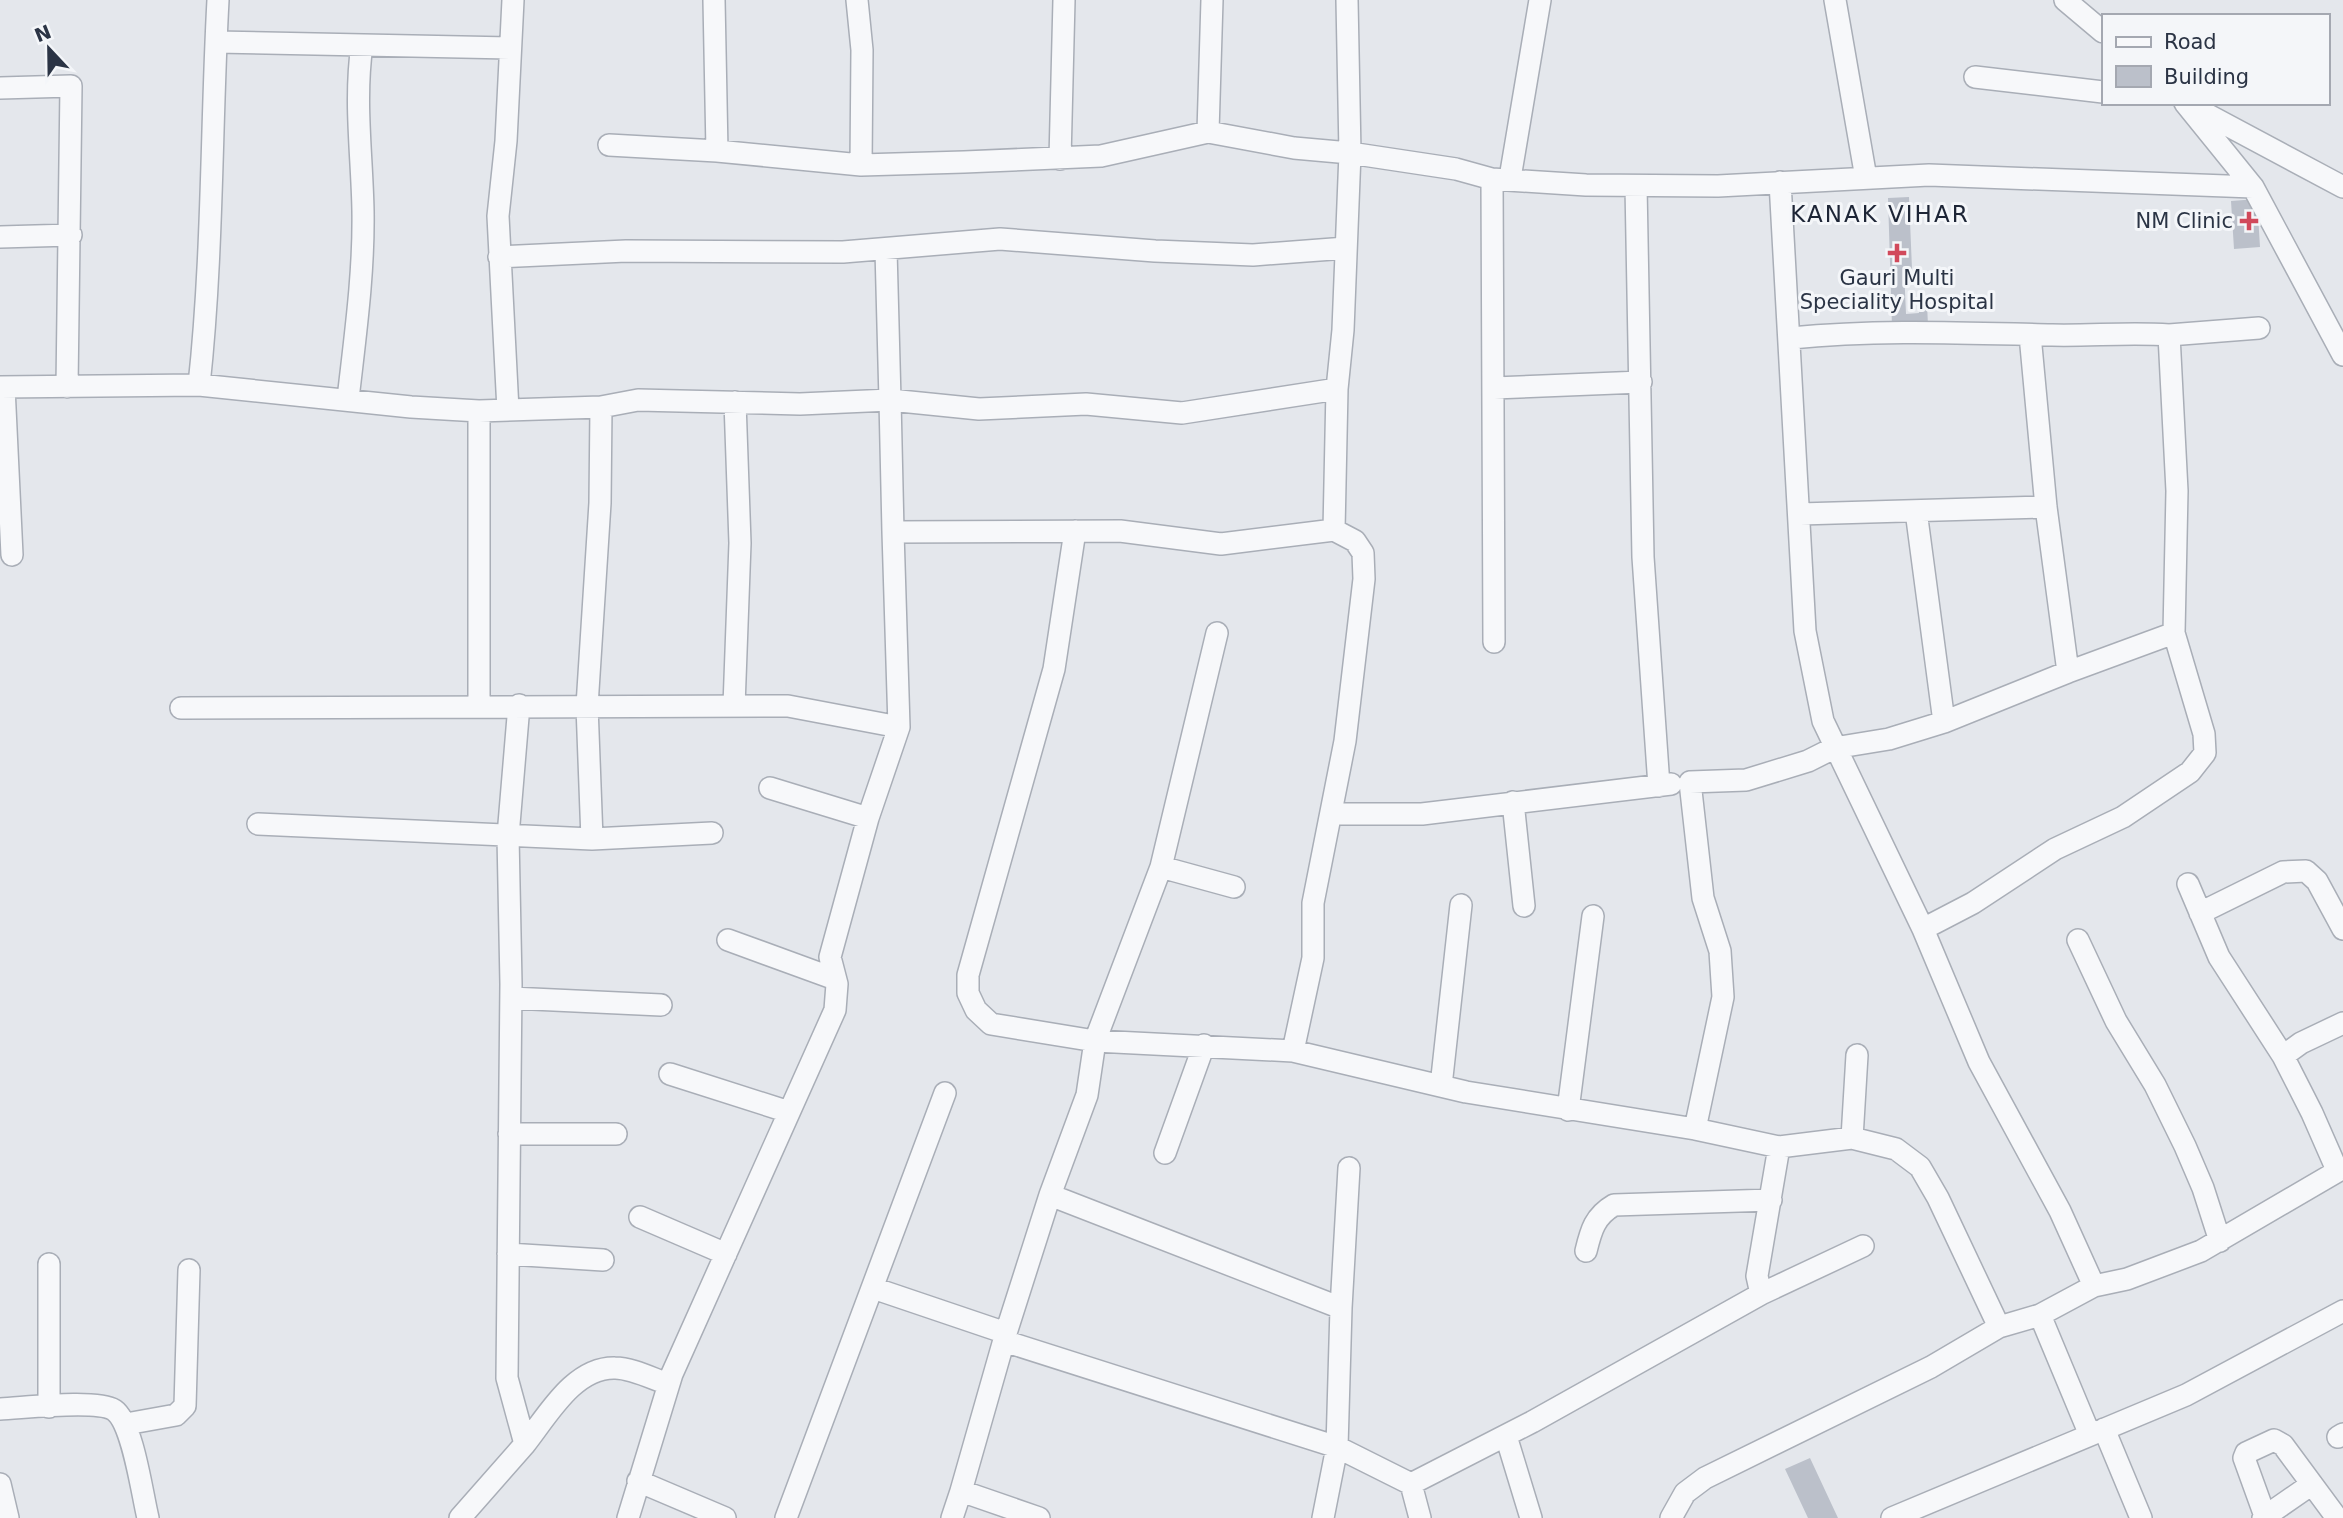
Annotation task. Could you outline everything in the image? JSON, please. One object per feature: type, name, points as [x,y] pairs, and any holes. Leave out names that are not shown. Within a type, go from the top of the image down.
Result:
[{"type":"street","points":[[199,385],[208,302],[208,209],[214,132],[218,0]]},
{"type":"street","points":[[508,410],[498,216],[506,141],[513,0]]},
{"type":"street","points":[[714,0],[717,151]]},
{"type":"street","points":[[857,0],[862,50],[861,164]]},
{"type":"street","points":[[1060,159],[1063,0]]},
{"type":"street","points":[[1208,132],[1212,0]]},
{"type":"street","points":[[1334,530],[1337,389],[1343,330],[1350,153],[1347,0]]},
{"type":"street","points":[[1494,642],[1494,388],[1501,178],[1540,0]]},
{"type":"street","points":[[1835,0],[1866,178]]},
{"type":"street","points":[[2065,0],[2102,31]]},
{"type":"street","points":[[216,41],[510,48]]},
{"type":"street","points":[[348,399],[359,299],[363,213],[357,83],[362,45]]},
{"type":"street","points":[[1975,76],[2102,92]]},
{"type":"street","points":[[0,88],[71,86],[67,387]]},
{"type":"street","points":[[2185,105],[2253,187],[2343,355]]},
{"type":"street","points":[[2186,105],[2343,187]]},
{"type":"street","points":[[609,145],[717,151],[861,164],[1101,156],[1208,132],[1294,148],[1350,153],[1501,178],[1586,185],[1780,182],[1928,175],[2253,187]]},
{"type":"street","points":[[1780,182],[1791,338],[1805,631],[1823,721],[1923,929],[1979,1062],[2060,1211],[2094,1286]]},
{"type":"street","points":[[1636,186],[1643,557],[1659,786]]},
{"type":"street","points":[[0,237],[71,235]]},
{"type":"street","points":[[499,257],[626,251],[886,250],[1000,239],[1253,255],[1346,248]]},
{"type":"street","points":[[628,1518],[668,1384],[835,1010],[835,979],[830,957],[868,818],[899,727],[886,250]]},
{"type":"street","points":[[1791,338],[1901,330],[2031,335],[2135,332],[2169,335],[2259,328]]},
{"type":"street","points":[[2031,335],[2046,508],[2068,672]]},
{"type":"street","points":[[1923,929],[1973,903],[2054,849],[2123,817],[2190,772],[2204,752],[2204,734],[2174,633],[2177,491],[2169,335]]},
{"type":"street","points":[[1494,388],[1641,382]]},
{"type":"street","points":[[12,555],[2,387],[199,385],[479,411],[601,407],[638,400],[800,404],[890,400],[979,409],[1086,404],[1182,413],[1337,389]]},
{"type":"street","points":[[734,706],[740,543],[736,402]]},
{"type":"street","points":[[592,839],[587,706],[599,527],[601,407]]},
{"type":"street","points":[[479,411],[479,705]]},
{"type":"street","points":[[1800,514],[2046,508]]},
{"type":"street","points":[[1916,511],[1944,723]]},
{"type":"street","points":[[893,532],[1120,531],[1221,544],[1334,530],[1355,541],[1363,554],[1364,579],[1345,741],[1313,903],[1313,958],[1293,1051]]},
{"type":"street","points":[[1075,531],[1055,669],[968,975],[968,993],[976,1010],[991,1024],[1095,1041],[1293,1051],[1441,1086],[1568,1110],[1695,1129],[1779,1147],[1852,1138],[1896,1149],[1920,1167],[1938,1198],[1999,1327]]},
{"type":"street","points":[[1332,814],[1422,814],[1690,782],[1746,780],[1808,761],[1834,748],[1889,739],[1944,723],[2068,672],[2174,633]]},
{"type":"street","points":[[952,1518],[1050,1195],[1087,1095],[1095,1041],[1161,867],[1217,634]]},
{"type":"street","points":[[519,705],[508,836],[510,999],[507,1378],[525,1444]]},
{"type":"street","points":[[181,708],[734,706],[809,708],[899,727]]},
{"type":"street","points":[[1690,782],[1703,898],[1720,951],[1723,997],[1695,1129]]},
{"type":"street","points":[[770,788],[868,818]]},
{"type":"street","points":[[1513,802],[1524,906]]},
{"type":"street","points":[[258,824],[592,839],[712,833]]},
{"type":"street","points":[[1161,867],[1234,887]]},
{"type":"street","points":[[2200,913],[2283,872],[2306,871],[2318,881],[2343,929]]},
{"type":"street","points":[[1671,1518],[1685,1493],[1705,1478],[1931,1367],[1999,1327],[2040,1315],[2094,1286],[2127,1279],[2220,1241],[2340,1169],[2283,1056],[2219,957],[2188,884]]},
{"type":"street","points":[[1441,1086],[1461,905]]},
{"type":"street","points":[[1568,1110],[1593,916]]},
{"type":"street","points":[[728,940],[835,979]]},
{"type":"street","points":[[2078,940],[2116,1021],[2155,1085],[2185,1146],[2203,1188],[2220,1241]]},
{"type":"street","points":[[510,999],[662,1005]]},
{"type":"street","points":[[2283,1056],[2301,1043],[2343,1023]]},
{"type":"street","points":[[1165,1153],[1204,1045]]},
{"type":"street","points":[[1852,1138],[1857,1055]]},
{"type":"street","points":[[670,1074],[789,1112]]},
{"type":"street","points":[[786,1518],[945,1093]]},
{"type":"street","points":[[509,1134],[616,1134]]},
{"type":"street","points":[[1760,1294],[1757,1276],[1779,1147]]},
{"type":"street","points":[[1324,1518],[1337,1447],[1349,1168]]},
{"type":"street","points":[[1050,1195],[1341,1308]]},
{"type":"street","points":[[1586,1251],[1593,1224],[1602,1212],[1615,1205],[1771,1200]]},
{"type":"street","points":[[640,1217],[726,1254]]},
{"type":"street","points":[[1411,1484],[1506,1436],[1760,1294],[1863,1246]]},
{"type":"street","points":[[508,1254],[603,1260]]},
{"type":"street","points":[[49,1264],[49,1407]]},
{"type":"street","points":[[125,1424],[176,1415],[185,1405],[189,1270]]},
{"type":"street","points":[[873,1288],[1005,1337],[1337,1447],[1411,1484],[1420,1518]]},
{"type":"street","points":[[1892,1518],[2186,1395],[2343,1311]]},
{"type":"street","points":[[2040,1315],[2141,1518]]},
{"type":"street","points":[[460,1518],[577,1381],[597,1371],[617,1367],[668,1384]]},
{"type":"street","points":[[0,1409],[95,1404],[114,1410],[125,1424],[148,1518]]},
{"type":"street","points":[[1506,1436],[1531,1518]]},
{"type":"street","points":[[2312,1484],[2264,1517],[2246,1467],[2246,1453],[2267,1441],[2280,1442],[2312,1484],[2337,1518]]},
{"type":"street","points":[[638,1481],[725,1518]]},
{"type":"street","points":[[0,1484],[8,1518]]},
{"type":"street","points":[[961,1491],[1038,1518]]},
{"type":"building","points":[[1909,197],[1912,269],[1904,269],[1906,314],[1919,313],[1918,303],[1927,303],[1928,326],[1892,327],[1888,198]]},
{"type":"building","points":[[2257,199],[2260,247],[2234,249],[2231,201]]},
{"type":"building","points":[[1810,1458],[1838,1518],[1808,1518],[1785,1469]]},
{"type":"place","name":"NM Clinic","points":[[2249,221]]},
{"type":"place","name":"Gauri Multi Speciality Hospital","points":[[1897,253]]},
{"type":"district","name":"KANAK VIHAR","points":[[1880,214]]}]
